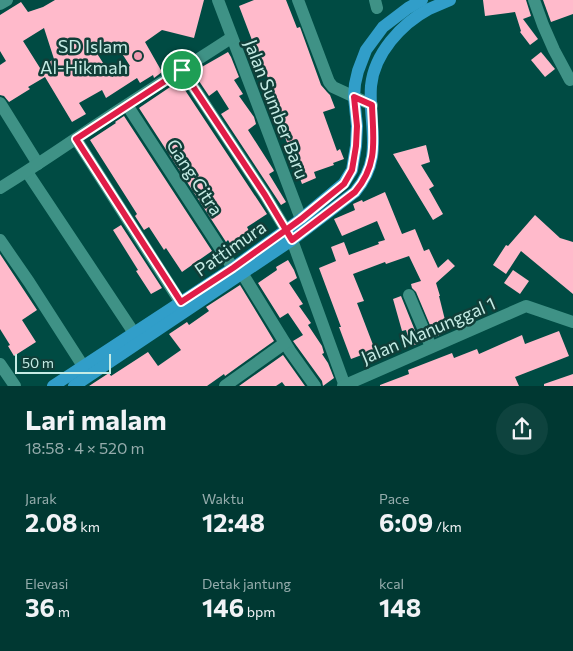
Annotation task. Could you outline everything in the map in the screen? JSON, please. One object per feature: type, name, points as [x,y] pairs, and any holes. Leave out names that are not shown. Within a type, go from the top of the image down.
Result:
[{"type":"main road","name":"Pattimura","points":[[304,224],[344,184],[352,170],[357,126],[354,97],[355,84],[366,50],[383,27],[422,0]]},
{"type":"main road","name":"Pattimura","points":[[74,386],[304,224],[355,192],[363,182],[372,158],[374,139],[371,86],[375,70],[383,52],[396,34],[410,22],[428,10],[450,0]]},
{"type":"main road","name":"Pattimura","points":[[52,386],[181,302],[238,271]]},
{"type":"street","points":[[0,4],[7,0]]},
{"type":"street","name":"Jalan Sumber Baru","points":[[218,0],[304,224]]},
{"type":"street","points":[[298,0],[329,82],[333,87],[372,105]]},
{"type":"street","points":[[534,0],[542,25],[570,80]]},
{"type":"street","points":[[0,188],[231,38]]},
{"type":"street","points":[[182,70],[265,195],[289,235],[344,386]]},
{"type":"street","points":[[0,102],[38,164]]},
{"type":"street","name":"Gang Citra","points":[[127,105],[285,344],[315,386]]},
{"type":"street","points":[[76,139],[181,302]]},
{"type":"street","points":[[27,172],[134,333]]},
{"type":"street","points":[[0,240],[83,366]]},
{"type":"street","points":[[409,295],[431,347]]},
{"type":"street","name":"Jalan Manunggal 1","points":[[344,386],[526,306],[573,322]]},
{"type":"street","points":[[225,386],[285,344]]},
{"type":"street","points":[[0,364],[15,386]]},
{"type":"building","points":[[55,0],[204,0],[194,38],[162,30],[145,42],[162,72],[154,78],[153,75],[140,83],[137,78],[106,98],[102,90],[79,103],[86,114],[72,122],[45,77],[9,102],[4,96],[0,95],[0,65],[6,61],[0,51],[0,15],[21,2],[28,12],[43,7]],"holes":[[[44,28],[54,59],[40,68],[23,41]],[[116,44],[130,66],[112,77],[98,55]]]},
{"type":"building","points":[[254,0],[286,0],[297,28],[300,27],[321,85],[330,95],[335,108],[323,112],[337,151],[340,149],[344,159],[333,163],[334,165],[314,172],[316,178],[302,184],[276,112],[274,113],[269,100],[273,99],[268,85],[270,84],[239,6]]},
{"type":"building","points":[[483,0],[526,0],[531,16],[523,19],[538,39],[530,45],[520,32],[515,12],[485,16]]},
{"type":"building","points":[[543,0],[573,0],[573,14],[551,22]]},
{"type":"building","points":[[228,52],[239,77],[234,80],[243,94],[239,96],[254,117],[256,124],[248,130],[274,171],[269,174],[286,202],[281,205],[221,114],[229,109],[217,90],[209,96],[193,72]]},
{"type":"building","points":[[541,52],[555,69],[545,77],[531,60]]},
{"type":"building","points":[[179,81],[267,214],[247,227],[250,233],[231,245],[228,240],[226,242],[139,108]]},
{"type":"building","points":[[124,116],[212,251],[182,272],[166,248],[164,250],[149,227],[144,230],[135,216],[137,214],[90,140]]},
{"type":"building","points":[[426,145],[430,162],[421,165],[434,186],[429,189],[443,214],[433,220],[393,154]]},
{"type":"building","points":[[385,192],[402,234],[415,229],[424,251],[429,249],[438,268],[448,259],[455,266],[436,283],[445,320],[447,319],[450,330],[435,337],[416,292],[412,288],[411,284],[421,281],[409,256],[386,264],[385,262],[353,274],[364,301],[357,303],[375,350],[351,359],[319,268],[336,261],[331,247],[344,242],[349,255],[385,240],[377,221],[342,236],[334,219],[355,210],[353,204],[362,200],[363,202]]},
{"type":"building","points":[[535,215],[560,238],[573,242],[573,294],[521,251],[506,274],[493,265],[506,245],[508,246]]},
{"type":"building","points":[[121,225],[162,288],[151,294],[113,230]]},
{"type":"building","points":[[0,254],[37,310],[22,320],[36,342],[14,356],[8,346],[10,345],[0,329]]},
{"type":"building","points":[[288,260],[297,278],[289,283],[303,304],[299,306],[311,323],[308,325],[322,346],[324,353],[322,354],[334,378],[323,386],[322,381],[293,341],[303,335],[288,313],[280,318],[258,283],[277,270],[276,267]]},
{"type":"building","points":[[513,270],[529,281],[520,294],[504,283]]},
{"type":"building","points":[[240,285],[274,341],[225,376],[224,374],[207,386],[89,386],[109,373],[111,376],[148,352],[158,366],[181,350],[169,334],[187,322],[189,325],[209,311],[206,307]]},
{"type":"building","points":[[401,296],[420,343],[411,346],[406,330],[402,331],[393,299]]},
{"type":"building","points":[[559,331],[569,356],[515,377],[519,386],[380,386],[409,374],[408,370],[452,353],[454,358],[477,349],[479,354],[522,335],[525,344]]},
{"type":"building","points":[[283,355],[305,386],[285,386],[282,382],[276,386],[239,386]]},
{"type":"building","points":[[573,374],[573,386],[544,386],[544,384]]},
{"type":"place","name":"SD Islam Al-Hikmah","points":[[138,56]]},
{"type":"route","points":[[182,70],[76,139],[181,302],[286,230],[292,240],[355,192],[367,174],[372,158],[374,139],[372,105],[354,97],[357,126],[352,170],[344,184],[286,230],[182,70]]}]
